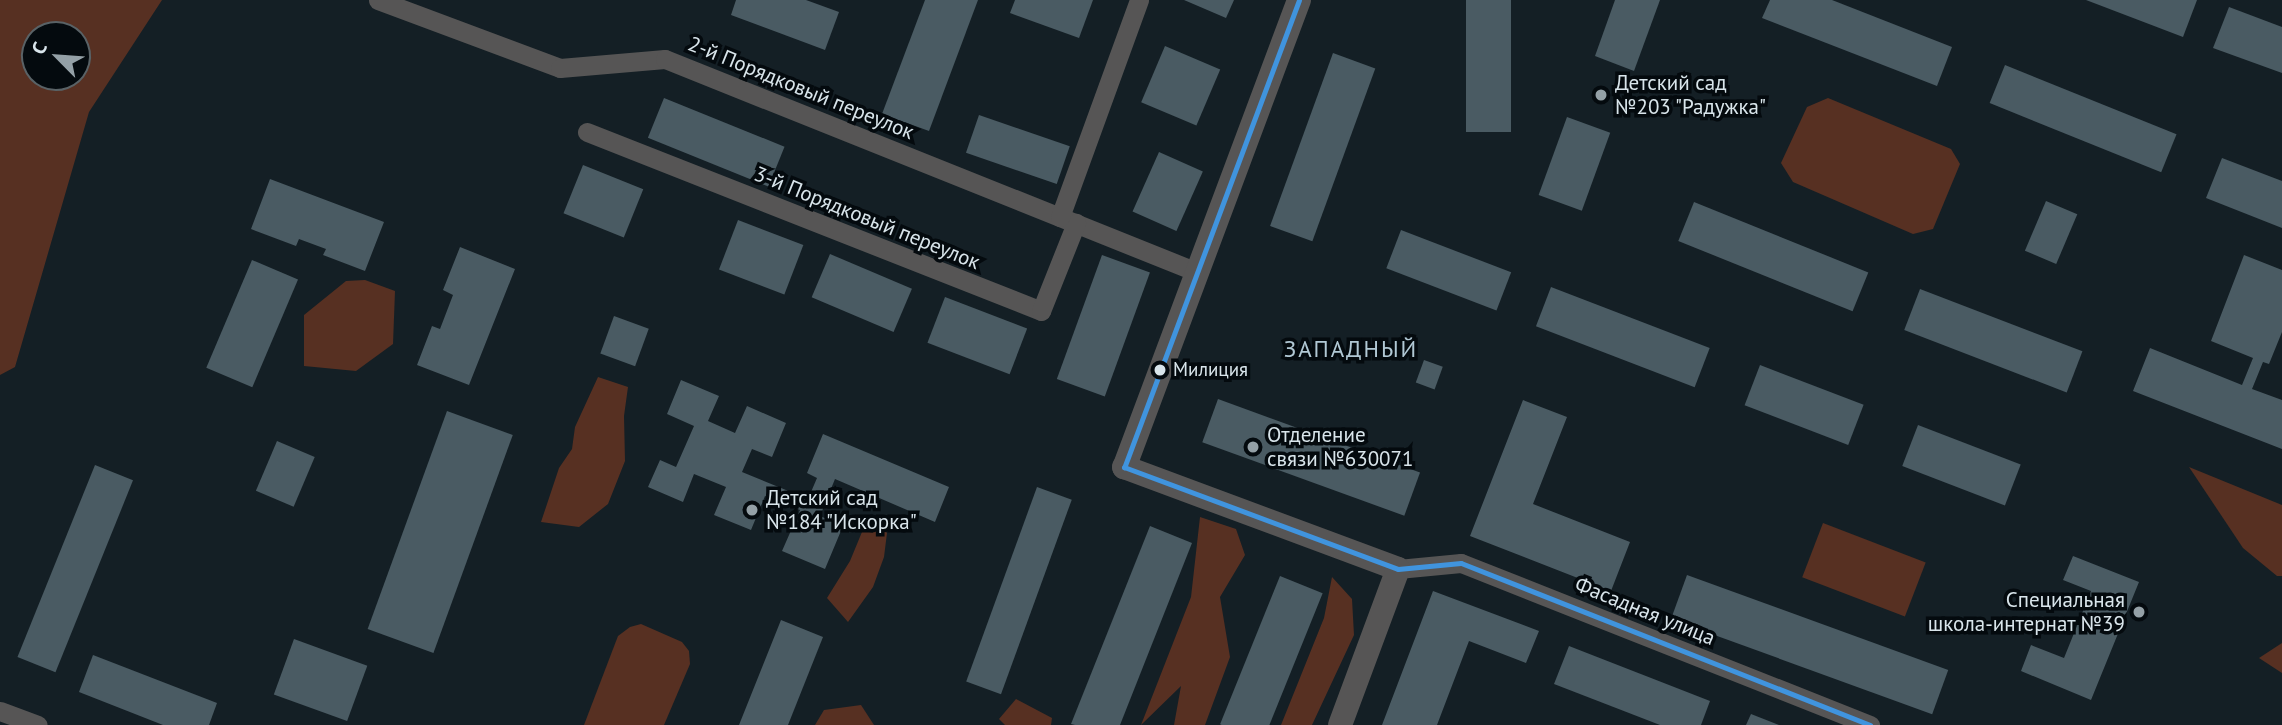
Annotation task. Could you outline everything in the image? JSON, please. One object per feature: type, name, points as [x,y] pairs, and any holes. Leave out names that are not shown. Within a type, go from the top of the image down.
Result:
[{"type":"street","name":"2-й Порядковый переулок","points":[[378,0],[560,68],[665,59],[1197,272]]},
{"type":"street","points":[[1068,220],[1139,0]]},
{"type":"street","points":[[1299,0],[1124,467],[1398,569],[1340,725]]},
{"type":"street","name":"3-й Порядковый переулок","points":[[587,132],[1041,311],[1068,220]]},
{"type":"street","name":"Фасадная улица","points":[[1398,569],[1461,563],[1870,725]]},
{"type":"street","points":[[0,711],[38,725]]},
{"type":"shaded area","points":[[0,0],[162,0],[89,112],[15,367],[0,375]]},
{"type":"shaded area","points":[[1828,98],[1951,149],[1960,164],[1933,229],[1913,234],[1793,182],[1781,163],[1807,107]]},
{"type":"shaded area","points":[[365,280],[395,291],[393,344],[356,371],[304,366],[304,315],[346,281]]},
{"type":"shaded area","points":[[598,377],[628,387],[624,416],[625,461],[608,504],[579,527],[541,522],[559,468],[572,449],[575,427]]},
{"type":"shaded area","points":[[2189,467],[2282,505],[2282,576],[2277,576],[2243,548]]},
{"type":"shaded area","points":[[869,515],[887,533],[884,557],[873,587],[848,622],[827,598],[850,561]]},
{"type":"shaded area","points":[[1200,517],[1236,529],[1245,555],[1220,597],[1230,657],[1205,725],[1174,725],[1181,686],[1141,725],[1191,597]]},
{"type":"shaded area","points":[[1823,523],[1926,562],[1905,617],[1802,577]]},
{"type":"shaded area","points":[[1332,577],[1352,599],[1354,635],[1312,725],[1281,725],[1324,618]]},
{"type":"shaded area","points":[[641,624],[682,642],[689,651],[690,664],[664,725],[584,725],[618,636],[630,627]]},
{"type":"shaded area","points":[[2282,643],[2282,673],[2259,658]]},
{"type":"shaded area","points":[[1016,699],[1052,718],[1051,725],[1005,725],[999,719]]},
{"type":"shaded area","points":[[861,705],[874,725],[815,725],[824,710]]},
{"type":"building","points":[[736,0],[806,0],[839,12],[825,50],[731,15]]},
{"type":"building","points":[[925,0],[978,0],[929,131],[882,114]]},
{"type":"building","points":[[1015,0],[1093,0],[1079,38],[1010,13]]},
{"type":"building","points":[[1184,0],[1234,0],[1226,18]]},
{"type":"building","points":[[1466,0],[1511,0],[1511,132],[1466,132]]},
{"type":"building","points":[[1615,0],[1660,0],[1634,71],[1595,56]]},
{"type":"building","points":[[1770,0],[1832,0],[1952,47],[1937,86],[1762,18]]},
{"type":"building","points":[[2086,0],[2197,0],[2183,37]]},
{"type":"building","points":[[2229,7],[2282,27],[2282,73],[2213,48]]},
{"type":"building","points":[[1165,46],[1220,69],[1196,126],[1141,102]]},
{"type":"building","points":[[1333,53],[1375,68],[1312,241],[1270,226]]},
{"type":"building","points":[[2005,65],[2177,134],[2161,172],[1990,103]]},
{"type":"building","points":[[664,98],[785,147],[768,187],[648,138]]},
{"type":"building","points":[[979,115],[1070,146],[1057,184],[966,153]]},
{"type":"building","points":[[1567,117],[1610,133],[1582,211],[1539,195]]},
{"type":"building","points":[[1159,152],[1203,172],[1176,231],[1133,211]]},
{"type":"building","points":[[2222,158],[2282,181],[2282,228],[2206,198]]},
{"type":"building","points":[[583,165],[643,189],[624,238],[564,213]]},
{"type":"building","points":[[270,179],[384,222],[365,271],[323,255],[326,249],[299,239],[296,246],[251,229]]},
{"type":"building","points":[[2046,201],[2077,214],[2056,264],[2025,251]]},
{"type":"building","points":[[1694,202],[1868,272],[1853,311],[1678,241]]},
{"type":"building","points":[[738,220],[803,245],[784,295],[719,269]]},
{"type":"building","points":[[1401,230],[1511,272],[1496,311],[1386,268]]},
{"type":"building","points":[[460,247],[515,269],[469,385],[417,365],[432,326],[440,329],[453,295],[443,290]]},
{"type":"building","points":[[830,254],[912,289],[894,332],[812,297]]},
{"type":"building","points":[[1102,255],[1150,272],[1105,396],[1057,379]]},
{"type":"building","points":[[2244,255],[2282,270],[2282,332],[2269,364],[2263,362],[2252,389],[2282,400],[2282,449],[2133,391],[2150,348],[2242,385],[2253,358],[2211,341]]},
{"type":"building","points":[[252,260],[298,280],[252,387],[206,368]]},
{"type":"building","points":[[1551,287],[1710,348],[1695,387],[1536,326]]},
{"type":"building","points":[[1920,289],[2082,351],[2067,392],[1904,330]]},
{"type":"building","points":[[945,297],[1027,329],[1010,374],[927,343]]},
{"type":"building","points":[[614,316],[649,329],[635,366],[600,354]]},
{"type":"building","points":[[1424,360],[1443,367],[1435,389],[1416,383]]},
{"type":"building","points":[[1760,365],[1864,405],[1848,445],[1745,405]]},
{"type":"building","points":[[681,380],[719,396],[708,421],[735,433],[747,406],[786,423],[772,457],[752,449],[742,472],[808,499],[817,478],[807,473],[823,434],[949,487],[935,522],[835,479],[820,516],[843,526],[825,569],[782,551],[800,510],[765,496],[751,530],[714,515],[726,487],[694,474],[683,502],[648,487],[660,460],[676,467],[694,426],[667,414]]},
{"type":"building","points":[[1218,399],[1420,473],[1404,516],[1202,442]]},
{"type":"building","points":[[1523,400],[1567,417],[1533,504],[1630,542],[1611,591],[1470,536]]},
{"type":"building","points":[[447,411],[513,435],[433,653],[368,629]]},
{"type":"building","points":[[1918,425],[2021,464],[2005,505],[1902,466]]},
{"type":"building","points":[[277,441],[315,457],[294,507],[256,491]]},
{"type":"building","points":[[95,465],[133,480],[55,672],[17,657]]},
{"type":"building","points":[[1037,487],[1072,500],[1001,694],[966,682]]},
{"type":"building","points":[[1150,526],[1192,543],[1120,725],[1071,724]]},
{"type":"building","points":[[2073,556],[2139,582],[2091,700],[2021,671],[2031,645],[2064,658],[2091,591],[2063,580]]},
{"type":"building","points":[[1687,575],[1948,670],[1932,714],[1671,619]]},
{"type":"building","points":[[1280,576],[1323,593],[1269,725],[1220,724]]},
{"type":"building","points":[[1433,591],[1539,631],[1526,663],[1469,641],[1437,725],[1382,725]]},
{"type":"building","points":[[781,620],[823,637],[788,725],[739,725]]},
{"type":"building","points":[[294,639],[367,666],[347,721],[274,694]]},
{"type":"building","points":[[1569,646],[1710,701],[1701,725],[1660,725],[1554,684]]},
{"type":"building","points":[[93,655],[217,703],[209,725],[163,725],[79,692]]},
{"type":"building","points":[[1751,714],[1779,725],[1746,725]]},
{"type":"transit line","points":[[1299,0],[1124,467],[1398,569],[1461,563],[1870,725]]},
{"type":"place","name":"Детский сад №203 \"Радужка\"","points":[[1601,95]]},
{"type":"place","name":"Милиция","points":[[1160,370]]},
{"type":"place","name":"Отделение связи №630071","points":[[1253,447]]},
{"type":"place","name":"Детский сад №184 \"Искорка\"","points":[[752,510]]},
{"type":"place","name":"Специальная школа-интернат №39","points":[[2139,612]]},
{"type":"district","name":"ЗАПАДНЫЙ","points":[[1351,349]]}]
